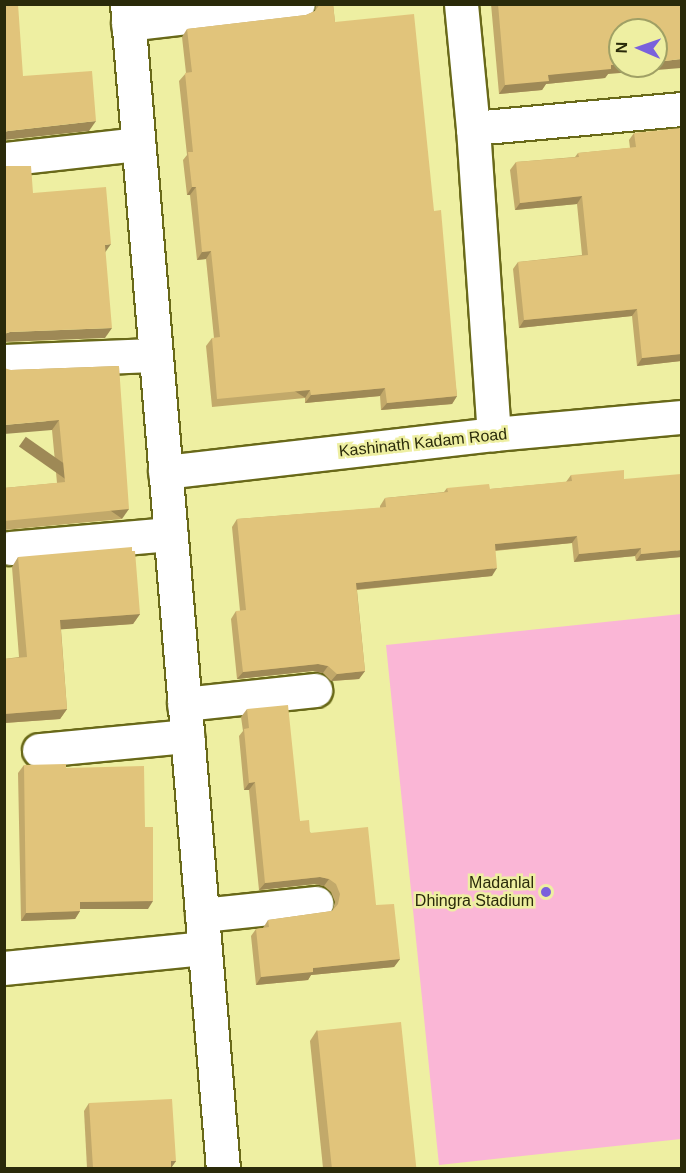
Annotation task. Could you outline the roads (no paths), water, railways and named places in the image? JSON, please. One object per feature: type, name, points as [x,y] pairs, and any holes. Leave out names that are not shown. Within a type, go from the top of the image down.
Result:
[{"type":"street","points":[[223,1168],[128,14],[298,4]]},
{"type":"street","points":[[460,4],[472,128],[494,435]]},
{"type":"street","points":[[472,128],[681,109]]},
{"type":"street","points":[[4,159],[138,144]]},
{"type":"street","points":[[4,361],[155,355]]},
{"type":"street","name":"Kashinath Kadam Road","points":[[165,472],[494,435],[681,417]]},
{"type":"street","points":[[10,548],[170,534]]},
{"type":"street","points":[[39,750],[315,690]]},
{"type":"street","points":[[202,915],[316,903]]},
{"type":"street","points":[[4,968],[204,948]]},
{"type":"place","name":"Madanlal Dhingra Stadium","points":[[546,892]]}]
